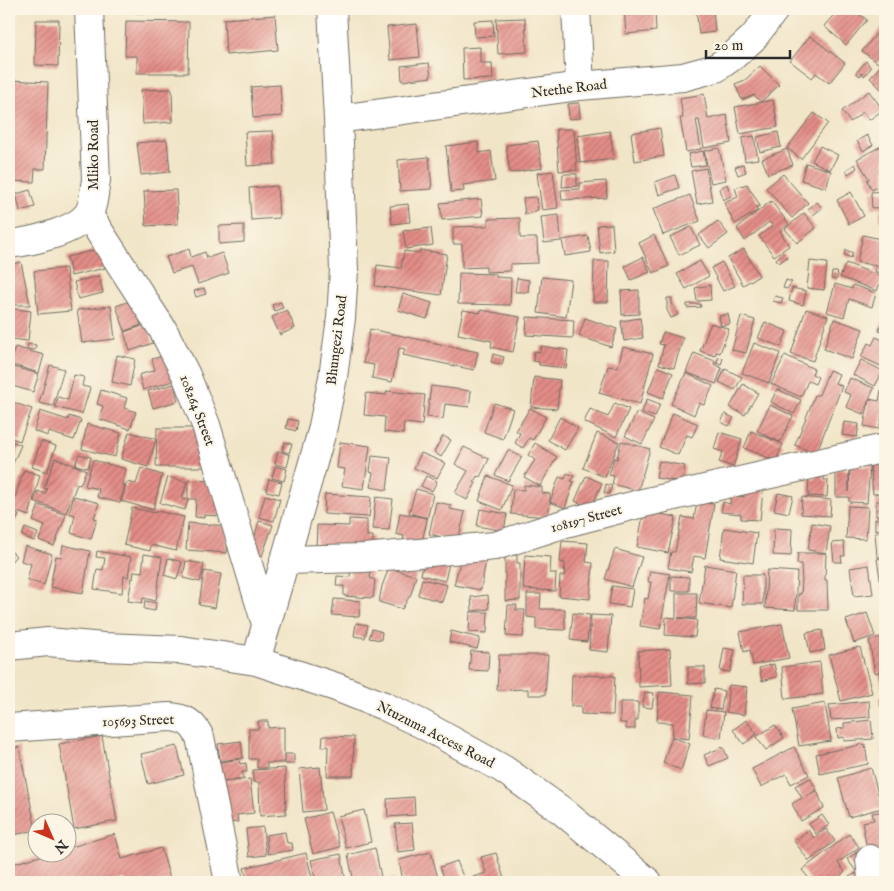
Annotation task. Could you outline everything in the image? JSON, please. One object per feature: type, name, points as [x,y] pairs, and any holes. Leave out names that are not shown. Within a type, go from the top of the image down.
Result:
[{"type":"street","name":"Mliko Road","points":[[88,9],[96,180],[93,200],[88,214]]},
{"type":"street","name":"Bhungezi Road","points":[[256,660],[322,431],[333,377],[341,318],[344,270],[332,9]]},
{"type":"street","points":[[576,9],[580,86]]},
{"type":"street","name":"Ntethe Road","points":[[338,119],[580,86],[683,77],[716,68],[733,56],[753,38],[775,9]]},
{"type":"street","points":[[9,244],[61,232],[76,224],[88,214]]},
{"type":"street","name":"108264 Street","points":[[88,214],[163,330],[186,375],[206,425],[266,624]]},
{"type":"street","name":"108197 Street","points":[[284,560],[364,558],[495,546],[566,523],[639,504],[885,448]]},
{"type":"street","name":"Ntuzuma Access Road","points":[[9,646],[48,642],[102,647],[181,650],[256,660],[336,687],[384,706],[422,724],[503,769],[561,810],[648,882]]},
{"type":"street","name":"Ntuzuma Access Road","points":[[9,662],[102,647]]},
{"type":"street","name":"105693 Street","points":[[9,728],[169,717],[188,721],[196,728],[200,737],[229,882]]},
{"type":"building","points":[[136,9],[167,9],[167,13],[136,13]]},
{"type":"building","points":[[392,9],[423,9],[423,12],[392,14]]},
{"type":"building","points":[[624,9],[655,9],[656,31],[626,34]]},
{"type":"building","points":[[696,9],[713,9],[715,32],[699,34]]},
{"type":"building","points":[[839,9],[853,9],[867,20],[846,45],[824,26]]},
{"type":"building","points":[[275,15],[278,50],[226,55],[224,19]]},
{"type":"building","points":[[525,18],[527,52],[498,54],[496,19]]},
{"type":"building","points":[[36,20],[59,20],[58,66],[35,65]]},
{"type":"building","points":[[493,20],[494,36],[475,37],[474,21]]},
{"type":"building","points":[[126,21],[189,22],[188,73],[137,73],[137,56],[125,56]]},
{"type":"building","points":[[885,23],[885,54],[878,63],[862,51]]},
{"type":"building","points":[[417,24],[420,57],[390,60],[387,27]]},
{"type":"building","points":[[810,36],[845,63],[829,83],[816,73],[812,78],[790,61]]},
{"type":"building","points":[[480,47],[480,63],[492,63],[493,79],[463,80],[462,48]]},
{"type":"building","points":[[866,61],[871,68],[864,76],[862,73],[860,76],[856,73]]},
{"type":"building","points":[[885,61],[885,93],[870,78]]},
{"type":"building","points":[[429,63],[431,77],[402,81],[401,66]]},
{"type":"building","points":[[760,66],[779,85],[761,102],[754,95],[742,100],[735,84],[745,80]]},
{"type":"building","points":[[9,80],[48,82],[45,169],[35,169],[34,182],[9,181]]},
{"type":"building","points":[[280,85],[282,116],[253,118],[251,87]]},
{"type":"building","points":[[172,89],[173,122],[143,124],[141,90]]},
{"type":"building","points":[[869,91],[883,110],[869,120],[863,112],[850,122],[842,111]]},
{"type":"building","points":[[704,94],[708,119],[727,115],[731,143],[704,148],[699,120],[696,120],[701,149],[686,152],[680,118],[683,118],[680,98]]},
{"type":"building","points":[[773,100],[778,127],[740,134],[735,107]]},
{"type":"building","points":[[579,103],[580,118],[569,119],[568,104]]},
{"type":"building","points":[[814,113],[828,123],[801,159],[787,148]]},
{"type":"building","points":[[660,128],[664,156],[635,161],[631,133]]},
{"type":"building","points":[[556,129],[574,129],[577,170],[559,171]]},
{"type":"building","points":[[273,131],[275,164],[247,166],[245,132]]},
{"type":"building","points":[[610,131],[614,159],[580,163],[577,136]]},
{"type":"building","points":[[778,132],[781,147],[760,152],[757,137]]},
{"type":"building","points":[[867,135],[873,145],[863,151],[857,141]]},
{"type":"building","points":[[754,136],[758,159],[745,161],[742,138]]},
{"type":"building","points":[[167,140],[170,172],[141,175],[137,143]]},
{"type":"building","points":[[538,141],[542,168],[510,173],[506,145]]},
{"type":"building","points":[[478,142],[479,153],[491,151],[495,181],[463,185],[464,191],[451,192],[446,146]]},
{"type":"building","points":[[885,144],[885,183],[872,190],[867,180],[869,179],[857,159]]},
{"type":"building","points":[[820,146],[838,155],[830,170],[812,161]]},
{"type":"building","points":[[719,148],[726,180],[711,183],[704,151]]},
{"type":"building","points":[[787,149],[793,165],[768,174],[762,159]]},
{"type":"building","points":[[703,151],[706,165],[691,167],[688,154]]},
{"type":"building","points":[[429,157],[432,189],[400,191],[398,160]]},
{"type":"building","points":[[806,163],[831,171],[826,188],[801,180]]},
{"type":"building","points":[[743,164],[746,172],[738,175],[735,167]]},
{"type":"building","points":[[855,164],[857,168],[848,174],[846,170]]},
{"type":"building","points":[[706,168],[712,201],[697,204],[691,171]]},
{"type":"building","points":[[553,171],[558,208],[542,210],[537,173]]},
{"type":"building","points":[[563,174],[577,174],[577,186],[562,187]]},
{"type":"building","points":[[783,174],[808,203],[792,218],[766,188]]},
{"type":"building","points":[[675,175],[679,188],[659,195],[655,182]]},
{"type":"building","points":[[606,181],[607,198],[562,200],[561,190],[580,189],[580,183]]},
{"type":"building","points":[[727,184],[731,196],[723,200],[719,189]]},
{"type":"building","points":[[747,184],[760,206],[756,207],[757,211],[735,224],[724,203],[738,197],[735,188]]},
{"type":"building","points":[[277,186],[279,218],[251,220],[249,188]]},
{"type":"building","points":[[30,190],[35,207],[20,211],[16,194]]},
{"type":"building","points":[[176,190],[178,224],[146,226],[144,191]]},
{"type":"building","points":[[885,191],[885,207],[872,208],[871,192]]},
{"type":"building","points":[[851,192],[864,216],[849,224],[837,200]]},
{"type":"building","points":[[690,195],[700,221],[663,235],[653,209]]},
{"type":"building","points":[[536,197],[538,210],[525,215],[523,198]]},
{"type":"building","points":[[481,199],[483,216],[442,220],[440,203]]},
{"type":"building","points":[[771,201],[789,224],[780,231],[789,246],[774,256],[759,236],[773,226],[769,222],[745,241],[737,228]]},
{"type":"building","points":[[817,202],[822,208],[813,215],[808,209]]},
{"type":"building","points":[[408,204],[410,222],[392,224],[390,206]]},
{"type":"building","points":[[880,209],[885,209],[885,222],[880,222]]},
{"type":"building","points":[[804,213],[816,228],[797,243],[785,229]]},
{"type":"building","points":[[559,215],[561,241],[544,243],[541,217]]},
{"type":"building","points":[[520,218],[520,238],[537,238],[538,263],[510,264],[510,271],[486,272],[486,267],[462,268],[462,244],[453,244],[453,227],[488,226],[488,219]]},
{"type":"building","points":[[718,221],[728,234],[709,248],[699,235]]},
{"type":"building","points":[[612,224],[614,251],[600,253],[597,225]]},
{"type":"building","points":[[244,225],[244,242],[219,244],[219,226]]},
{"type":"building","points":[[691,227],[700,245],[679,255],[670,237]]},
{"type":"building","points":[[431,228],[433,245],[406,249],[403,231]]},
{"type":"building","points":[[654,235],[669,266],[653,273],[639,243]]},
{"type":"building","points":[[863,235],[885,240],[885,273],[875,272],[876,266],[857,262]]},
{"type":"building","points":[[588,236],[591,252],[565,256],[562,240]]},
{"type":"building","points":[[100,249],[105,268],[71,276],[67,257]]},
{"type":"building","points":[[189,249],[191,257],[205,252],[207,258],[222,253],[229,273],[198,284],[192,267],[172,273],[166,257]]},
{"type":"building","points":[[744,249],[759,276],[743,285],[728,258]]},
{"type":"building","points":[[420,250],[447,254],[441,295],[375,286],[377,265],[401,268],[404,251],[420,253]]},
{"type":"building","points":[[846,250],[853,253],[851,258],[844,255]]},
{"type":"building","points":[[783,253],[787,257],[779,263],[776,259]]},
{"type":"building","points":[[643,257],[650,272],[631,280],[625,266]]},
{"type":"building","points":[[594,261],[609,261],[608,302],[593,302]]},
{"type":"building","points":[[700,261],[709,276],[686,289],[677,274]]},
{"type":"building","points":[[810,261],[827,263],[824,290],[807,288]]},
{"type":"building","points":[[21,262],[30,305],[9,305],[9,265]]},
{"type":"building","points":[[722,262],[735,286],[723,291],[711,268]]},
{"type":"building","points":[[846,263],[882,277],[877,291],[840,277]]},
{"type":"building","points":[[66,268],[71,311],[38,314],[34,271]]},
{"type":"building","points":[[832,272],[837,272],[836,280],[831,279]]},
{"type":"building","points":[[459,273],[496,274],[496,277],[511,278],[510,305],[458,304]]},
{"type":"building","points":[[99,276],[103,293],[78,299],[74,282]]},
{"type":"building","points":[[542,277],[571,280],[566,317],[538,313]]},
{"type":"building","points":[[517,278],[529,280],[528,292],[515,292]]},
{"type":"building","points":[[786,280],[792,282],[787,289],[783,288]]},
{"type":"building","points":[[835,284],[852,289],[853,285],[876,293],[872,307],[849,299],[844,317],[827,312]]},
{"type":"building","points":[[710,285],[711,300],[697,301],[695,288]]},
{"type":"building","points":[[204,288],[206,294],[196,297],[194,291]]},
{"type":"building","points":[[792,288],[806,291],[803,305],[789,301]]},
{"type":"building","points":[[639,290],[639,314],[622,315],[621,291]]},
{"type":"building","points":[[403,294],[432,303],[427,319],[398,310]]},
{"type":"building","points":[[775,296],[783,298],[781,303],[773,301]]},
{"type":"building","points":[[667,298],[672,298],[672,304],[678,315],[671,318],[667,310]]},
{"type":"building","points":[[133,300],[141,325],[125,331],[116,306]]},
{"type":"building","points":[[281,302],[283,308],[274,311],[272,305]]},
{"type":"building","points":[[687,304],[700,304],[701,307],[687,308]]},
{"type":"building","points":[[111,306],[115,339],[82,343],[77,310]]},
{"type":"building","points":[[9,308],[31,311],[28,341],[9,339]]},
{"type":"building","points":[[806,309],[828,316],[813,361],[791,354]]},
{"type":"building","points":[[287,310],[295,328],[280,335],[272,317]]},
{"type":"building","points":[[463,310],[480,313],[481,310],[520,317],[513,352],[491,347],[492,341],[458,334]]},
{"type":"building","points":[[728,314],[730,324],[721,326],[719,316]]},
{"type":"building","points":[[741,316],[755,320],[746,353],[732,350]]},
{"type":"building","points":[[527,317],[574,320],[573,338],[526,335]]},
{"type":"building","points":[[883,317],[885,317],[885,333],[879,331]]},
{"type":"building","points":[[585,318],[617,329],[611,347],[579,336]]},
{"type":"building","points":[[640,318],[643,338],[624,341],[621,321]]},
{"type":"building","points":[[834,319],[863,329],[852,359],[824,349]]},
{"type":"building","points":[[765,322],[787,331],[781,347],[758,338]]},
{"type":"building","points":[[711,323],[729,329],[720,353],[716,352],[715,356],[700,351]]},
{"type":"building","points":[[148,324],[153,343],[130,351],[124,332]]},
{"type":"building","points":[[370,329],[478,352],[474,370],[403,355],[405,349],[399,348],[392,382],[372,378],[374,365],[363,363]]},
{"type":"building","points":[[663,332],[683,338],[674,368],[659,364],[664,345],[659,344]]},
{"type":"building","points":[[876,337],[885,341],[885,368],[861,357],[868,343],[872,345]]},
{"type":"building","points":[[754,343],[780,353],[769,383],[742,373]]},
{"type":"building","points":[[28,344],[36,345],[35,350],[27,349]]},
{"type":"building","points":[[541,346],[568,350],[566,368],[539,365],[539,362],[533,361],[534,351],[540,352]]},
{"type":"building","points":[[15,347],[44,355],[39,373],[10,364]]},
{"type":"building","points":[[623,347],[653,354],[640,404],[599,393],[608,366],[618,367]]},
{"type":"building","points":[[694,353],[715,361],[714,364],[722,368],[716,384],[686,372]]},
{"type":"building","points":[[170,354],[177,380],[143,390],[139,375],[155,370],[152,359]]},
{"type":"building","points":[[493,354],[504,357],[502,365],[491,362]]},
{"type":"building","points":[[117,355],[135,359],[130,386],[112,382]]},
{"type":"building","points":[[785,355],[814,369],[812,374],[818,377],[815,384],[808,381],[801,397],[771,384]]},
{"type":"building","points":[[719,357],[723,358],[721,365],[716,363]]},
{"type":"building","points":[[861,360],[883,371],[875,386],[853,375]]},
{"type":"building","points":[[50,365],[64,369],[53,406],[39,403]]},
{"type":"building","points":[[10,366],[39,374],[33,392],[9,385]]},
{"type":"building","points":[[658,367],[673,373],[663,398],[648,392]]},
{"type":"building","points":[[725,369],[742,377],[735,390],[719,382]]},
{"type":"building","points":[[829,370],[839,374],[835,383],[842,386],[816,454],[795,445],[815,395],[819,395]]},
{"type":"building","points":[[686,373],[713,386],[704,405],[699,403],[694,415],[671,404]]},
{"type":"building","points":[[74,375],[84,377],[82,386],[90,388],[82,414],[55,407],[58,397],[68,400]]},
{"type":"building","points":[[534,377],[560,380],[557,409],[531,407]]},
{"type":"building","points":[[850,378],[874,388],[863,414],[846,407],[851,395],[844,392]]},
{"type":"building","points":[[174,384],[178,401],[153,408],[148,391]]},
{"type":"building","points":[[743,384],[758,393],[745,415],[730,407]]},
{"type":"building","points":[[882,385],[885,386],[885,412],[883,412],[879,429],[864,426],[869,399],[879,401]]},
{"type":"building","points":[[431,386],[471,391],[469,407],[445,404],[443,419],[427,417]]},
{"type":"building","points":[[777,389],[801,400],[794,414],[771,402]]},
{"type":"building","points":[[101,390],[127,398],[124,408],[136,412],[130,429],[99,419],[103,406],[97,404]]},
{"type":"building","points":[[387,391],[425,395],[422,425],[404,423],[403,434],[384,432],[385,417],[364,415],[366,393],[386,395]]},
{"type":"building","points":[[647,399],[660,404],[655,417],[642,412]]},
{"type":"building","points":[[9,401],[32,409],[20,441],[9,437]]},
{"type":"building","points":[[494,403],[513,409],[503,439],[484,432]]},
{"type":"building","points":[[615,403],[629,409],[616,437],[584,422],[590,409],[608,417]]},
{"type":"building","points":[[770,405],[793,416],[780,442],[757,431]]},
{"type":"building","points":[[530,408],[546,417],[533,440],[529,438],[523,448],[515,443],[520,433],[516,431]]},
{"type":"building","points":[[40,411],[68,420],[69,416],[81,420],[74,440],[49,432],[48,436],[34,431]]},
{"type":"building","points":[[637,412],[654,420],[642,444],[625,436]]},
{"type":"building","points":[[673,413],[698,424],[692,437],[687,435],[678,455],[659,447]]},
{"type":"building","points":[[725,414],[734,418],[729,426],[721,422]]},
{"type":"building","points":[[560,417],[578,428],[565,450],[548,440]]},
{"type":"building","points":[[288,419],[298,421],[296,431],[286,428]]},
{"type":"building","points":[[844,422],[859,424],[857,437],[842,435]]},
{"type":"building","points":[[87,424],[121,433],[115,457],[82,449]]},
{"type":"building","points":[[157,428],[196,428],[196,442],[202,442],[207,467],[156,467]]},
{"type":"building","points":[[751,431],[783,444],[776,461],[744,448]]},
{"type":"building","points":[[129,432],[156,439],[148,467],[121,459]]},
{"type":"building","points":[[719,432],[742,439],[733,467],[719,462],[723,452],[714,449]]},
{"type":"building","points":[[597,433],[619,442],[605,477],[583,468]]},
{"type":"building","points":[[443,436],[451,440],[441,457],[434,452]]},
{"type":"building","points":[[9,440],[21,445],[11,468],[9,467]]},
{"type":"building","points":[[41,441],[56,446],[47,472],[32,467]]},
{"type":"building","points":[[621,441],[650,449],[638,491],[612,484],[614,476],[609,475],[614,458],[617,459]]},
{"type":"building","points":[[285,442],[292,444],[289,453],[282,451]]},
{"type":"building","points":[[340,442],[370,446],[364,489],[342,486],[345,469],[337,468]]},
{"type":"building","points":[[535,443],[557,457],[540,486],[524,477],[535,460],[528,455]]},
{"type":"building","points":[[464,447],[489,459],[480,477],[477,476],[474,482],[476,483],[467,500],[455,493],[468,471],[455,464]]},
{"type":"building","points":[[508,450],[522,457],[508,481],[495,475]]},
{"type":"building","points":[[278,451],[290,455],[287,467],[275,464]]},
{"type":"building","points":[[421,453],[445,463],[437,478],[414,468]]},
{"type":"building","points":[[79,454],[91,457],[88,468],[75,465]]},
{"type":"building","points":[[372,456],[391,458],[387,490],[370,487],[373,473],[370,472]]},
{"type":"building","points":[[55,458],[86,470],[80,485],[77,484],[66,513],[34,501],[38,491],[45,494],[47,489],[44,488]]},
{"type":"building","points":[[93,460],[126,469],[122,485],[125,486],[120,503],[97,497],[99,489],[85,486]]},
{"type":"building","points":[[885,460],[885,493],[873,494],[870,461]]},
{"type":"building","points":[[659,461],[685,466],[682,482],[656,478]]},
{"type":"building","points":[[275,466],[287,469],[284,481],[272,478]]},
{"type":"building","points":[[850,466],[870,467],[867,503],[849,502],[849,497],[836,497],[836,469],[849,470],[849,492]]},
{"type":"building","points":[[141,468],[162,475],[153,510],[121,501],[127,482],[136,484]]},
{"type":"building","points":[[24,470],[40,475],[29,516],[11,510]]},
{"type":"building","points":[[816,472],[824,472],[824,480],[828,480],[827,497],[808,496],[809,478],[816,478]]},
{"type":"building","points":[[567,473],[574,476],[571,481],[574,482],[565,508],[550,502],[559,477],[565,479]]},
{"type":"building","points":[[426,476],[437,481],[432,491],[421,486]]},
{"type":"building","points":[[488,476],[512,485],[502,510],[479,501]]},
{"type":"building","points":[[586,476],[602,483],[591,508],[575,501]]},
{"type":"building","points":[[168,477],[187,482],[182,499],[188,500],[185,510],[160,503]]},
{"type":"building","points":[[269,479],[282,482],[279,494],[266,491]]},
{"type":"building","points":[[188,480],[215,481],[214,499],[221,499],[219,516],[204,515],[204,518],[195,517],[196,499],[188,499]]},
{"type":"building","points":[[606,484],[612,486],[609,494],[604,493]]},
{"type":"building","points":[[524,485],[542,487],[542,493],[550,494],[548,517],[511,514],[513,489],[524,490]]},
{"type":"building","points":[[416,489],[433,494],[421,546],[403,542],[404,536],[396,534],[400,513],[427,518],[409,513]]},
{"type":"building","points":[[744,489],[763,490],[760,520],[741,519],[741,514],[721,512],[723,502],[730,504],[731,495],[744,497]]},
{"type":"building","points":[[778,493],[793,496],[789,513],[774,510]]},
{"type":"building","points":[[325,494],[371,497],[369,517],[324,514]]},
{"type":"building","points":[[265,495],[280,499],[274,521],[259,517]]},
{"type":"building","points":[[74,496],[99,503],[94,518],[97,519],[91,539],[71,533],[75,515],[69,513]]},
{"type":"building","points":[[376,497],[393,499],[389,530],[372,529]]},
{"type":"building","points":[[802,497],[831,500],[830,516],[801,514]]},
{"type":"building","points":[[876,501],[885,501],[885,516],[876,516]]},
{"type":"building","points":[[436,502],[451,505],[450,509],[465,512],[458,541],[429,534]]},
{"type":"building","points":[[697,502],[714,504],[705,558],[694,556],[691,572],[668,568],[671,552],[675,552],[682,517],[694,519]]},
{"type":"building","points":[[39,505],[66,515],[54,546],[39,540],[45,526],[33,521]]},
{"type":"building","points":[[848,506],[868,507],[866,539],[846,538]]},
{"type":"building","points":[[132,508],[184,517],[176,551],[151,545],[150,551],[124,545]]},
{"type":"building","points":[[480,509],[507,514],[504,531],[477,526]]},
{"type":"building","points":[[644,511],[676,517],[668,553],[637,547]]},
{"type":"building","points":[[12,512],[19,515],[16,521],[9,518]]},
{"type":"building","points":[[885,518],[885,529],[875,530],[875,519]]},
{"type":"building","points":[[349,519],[367,520],[367,536],[373,536],[373,551],[316,549],[317,525],[349,526]]},
{"type":"building","points":[[259,521],[273,525],[262,556],[250,553]]},
{"type":"building","points":[[188,523],[228,526],[227,553],[186,550]]},
{"type":"building","points":[[812,523],[830,526],[826,553],[808,550]]},
{"type":"building","points":[[25,528],[38,533],[35,541],[22,536]]},
{"type":"building","points":[[724,528],[757,533],[753,563],[720,558]]},
{"type":"building","points":[[774,528],[792,529],[791,556],[773,555]]},
{"type":"building","points":[[885,531],[885,556],[877,557],[875,532]]},
{"type":"building","points":[[562,541],[588,543],[586,562],[593,563],[590,599],[559,596],[560,576],[564,576],[565,563],[560,562]]},
{"type":"building","points":[[844,542],[845,556],[841,556],[842,562],[834,562],[832,543]]},
{"type":"building","points":[[63,545],[90,551],[83,593],[50,587],[56,556],[61,557]]},
{"type":"building","points":[[25,546],[52,554],[44,585],[27,580],[31,564],[21,561]]},
{"type":"building","points":[[9,549],[16,556],[9,564]]},
{"type":"building","points":[[615,549],[642,557],[632,587],[605,579]]},
{"type":"building","points":[[97,551],[131,557],[128,577],[124,576],[122,593],[94,589],[97,569],[103,570],[105,558],[96,557]]},
{"type":"building","points":[[798,553],[826,553],[825,580],[827,580],[828,610],[798,610],[798,594],[801,594],[802,580],[801,564],[797,564]]},
{"type":"building","points":[[144,554],[162,557],[156,601],[143,598],[142,603],[128,601],[134,571],[142,572]]},
{"type":"building","points":[[462,554],[486,559],[481,590],[454,585]]},
{"type":"building","points":[[505,555],[517,555],[517,563],[520,563],[520,600],[505,601]]},
{"type":"building","points":[[525,555],[551,557],[550,573],[556,573],[555,591],[523,589]]},
{"type":"building","points":[[885,557],[885,591],[882,591],[877,559]]},
{"type":"building","points":[[168,558],[182,562],[177,579],[164,575]]},
{"type":"building","points":[[424,559],[449,563],[445,581],[421,575]]},
{"type":"building","points":[[186,561],[204,564],[200,582],[183,578]]},
{"type":"building","points":[[351,565],[372,566],[370,578],[375,580],[373,598],[344,596],[344,586],[336,586],[337,576],[350,577]]},
{"type":"building","points":[[705,565],[736,570],[731,608],[699,603]]},
{"type":"building","points":[[869,565],[873,594],[854,596],[850,568]]},
{"type":"building","points":[[389,568],[416,576],[411,594],[402,609],[379,602],[382,586]]},
{"type":"building","points":[[767,570],[797,572],[795,610],[765,608]]},
{"type":"building","points":[[204,571],[221,574],[215,608],[199,605]]},
{"type":"building","points":[[650,571],[670,574],[660,629],[640,626],[645,598],[648,599],[651,582],[648,582]]},
{"type":"building","points":[[743,575],[763,575],[763,604],[742,604]]},
{"type":"building","points":[[671,576],[689,577],[689,591],[671,591]]},
{"type":"building","points":[[422,579],[447,585],[442,602],[418,595]]},
{"type":"building","points":[[612,586],[633,589],[630,607],[609,604]]},
{"type":"building","points":[[676,593],[697,593],[696,618],[678,618],[697,620],[695,637],[665,635],[666,617],[676,618]]},
{"type":"building","points":[[527,594],[541,594],[540,609],[565,609],[565,630],[536,629],[536,618],[527,617]]},
{"type":"building","points":[[488,595],[489,609],[472,611],[471,597]]},
{"type":"building","points":[[334,599],[360,601],[359,617],[332,615]]},
{"type":"building","points":[[145,601],[156,603],[155,611],[144,609]]},
{"type":"building","points":[[508,605],[517,605],[516,610],[525,610],[523,637],[506,636]]},
{"type":"building","points":[[470,612],[488,612],[487,633],[469,632]]},
{"type":"building","points":[[573,613],[590,615],[587,642],[570,640]]},
{"type":"building","points":[[867,613],[875,636],[854,643],[846,620]]},
{"type":"building","points":[[591,615],[611,616],[608,652],[589,650]]},
{"type":"building","points":[[356,623],[368,625],[365,638],[354,636]]},
{"type":"building","points":[[782,624],[789,658],[753,665],[750,650],[744,652],[740,632]]},
{"type":"building","points":[[372,629],[382,632],[381,640],[369,638]]},
{"type":"building","points":[[822,630],[825,650],[810,653],[806,633]]},
{"type":"building","points":[[451,631],[480,638],[477,649],[449,642]]},
{"type":"building","points":[[885,637],[885,688],[882,688],[879,672],[875,673],[869,640]]},
{"type":"building","points":[[860,647],[872,693],[841,701],[829,655]]},
{"type":"building","points":[[724,648],[735,650],[730,672],[720,671]]},
{"type":"building","points":[[670,649],[672,685],[639,687],[638,651]]},
{"type":"building","points":[[471,651],[489,652],[488,671],[469,670]]},
{"type":"building","points":[[499,655],[548,655],[545,695],[528,695],[528,689],[497,690]]},
{"type":"building","points":[[820,662],[823,694],[785,699],[782,667]]},
{"type":"building","points":[[774,664],[777,677],[762,681],[759,668]]},
{"type":"building","points":[[688,667],[705,667],[705,683],[688,684]]},
{"type":"building","points":[[572,675],[615,676],[613,715],[581,714],[581,706],[571,706]]},
{"type":"building","points":[[729,685],[747,687],[744,715],[726,712]]},
{"type":"building","points":[[714,689],[724,691],[721,710],[710,708]]},
{"type":"building","points":[[645,692],[654,693],[652,708],[642,707]]},
{"type":"building","points":[[659,692],[693,695],[689,739],[672,737],[673,723],[657,722]]},
{"type":"building","points":[[885,697],[885,718],[884,718],[879,699]]},
{"type":"building","points":[[869,701],[870,717],[831,720],[829,705]]},
{"type":"building","points":[[620,702],[638,702],[638,720],[635,720],[635,729],[626,729],[626,723],[620,723]]},
{"type":"building","points":[[825,703],[831,741],[799,746],[792,709]]},
{"type":"building","points":[[706,710],[724,712],[721,738],[703,735]]},
{"type":"building","points":[[746,720],[757,734],[744,744],[733,730]]},
{"type":"building","points":[[871,720],[873,739],[844,741],[844,737],[838,738],[837,729],[844,728],[844,723]]},
{"type":"building","points":[[258,721],[268,721],[268,728],[284,727],[284,763],[267,763],[267,768],[257,768],[257,759],[249,759],[249,729],[259,729]]},
{"type":"building","points":[[775,725],[784,738],[766,750],[756,737]]},
{"type":"building","points":[[102,736],[117,821],[78,828],[78,814],[71,814],[59,744]]},
{"type":"building","points":[[323,736],[354,737],[353,776],[327,776],[328,746],[322,747]]},
{"type":"building","points":[[672,737],[690,744],[681,770],[663,763]]},
{"type":"building","points":[[241,741],[243,758],[220,761],[218,744]]},
{"type":"building","points":[[865,744],[868,764],[820,774],[816,754]]},
{"type":"building","points":[[177,746],[184,775],[148,784],[141,754]]},
{"type":"building","points":[[19,747],[33,814],[28,814],[28,832],[9,836],[9,749]]},
{"type":"building","points":[[723,747],[728,758],[709,766],[704,755]]},
{"type":"building","points":[[794,747],[809,775],[791,784],[786,774],[761,787],[752,769]]},
{"type":"building","points":[[885,748],[885,764],[881,749]]},
{"type":"building","points":[[285,754],[294,754],[294,764],[285,764]]},
{"type":"building","points":[[239,759],[240,764],[246,763],[247,772],[242,772],[243,778],[219,782],[216,763]]},
{"type":"building","points":[[320,767],[324,810],[303,812],[299,769]]},
{"type":"building","points":[[285,768],[286,814],[260,816],[259,782],[253,782],[253,770]]},
{"type":"building","points":[[871,768],[882,808],[849,817],[838,778]]},
{"type":"building","points":[[810,778],[817,790],[807,796],[817,791],[824,808],[801,821],[792,804],[802,798],[795,786]]},
{"type":"building","points":[[250,779],[254,813],[237,815],[238,822],[226,823],[223,782]]},
{"type":"building","points":[[414,797],[415,815],[388,817],[387,799]]},
{"type":"building","points":[[364,810],[371,842],[346,848],[338,816]]},
{"type":"building","points":[[885,811],[885,850],[868,854],[862,822],[874,820],[872,813]]},
{"type":"building","points":[[330,812],[340,847],[313,854],[304,819]]},
{"type":"building","points":[[822,815],[829,825],[816,834],[809,824]]},
{"type":"building","points":[[412,823],[415,850],[398,852],[395,824]]},
{"type":"building","points":[[263,827],[266,855],[249,857],[246,829]]},
{"type":"building","points":[[826,829],[835,841],[809,861],[794,841],[808,830],[814,838]]},
{"type":"building","points":[[285,832],[287,843],[292,843],[293,850],[268,854],[266,835]]},
{"type":"building","points":[[115,834],[122,859],[161,848],[171,882],[125,882],[124,879],[112,882],[9,882],[9,865],[28,860],[28,864],[78,864],[78,845]]},
{"type":"building","points":[[849,834],[859,847],[838,863],[845,872],[833,882],[812,882],[802,870]]},
{"type":"building","points":[[375,848],[382,882],[354,882],[348,855]]},
{"type":"building","points":[[860,850],[868,861],[856,871],[847,859]]},
{"type":"building","points":[[431,852],[439,882],[411,882],[410,879],[403,881],[399,860]]},
{"type":"building","points":[[306,853],[313,882],[248,882],[244,868]]},
{"type":"building","points":[[496,853],[505,882],[474,882],[473,877],[486,873],[481,857]]},
{"type":"building","points":[[341,854],[346,882],[316,882],[311,860]]},
{"type":"building","points":[[457,861],[465,882],[446,882],[440,867]]},
{"type":"building","points":[[864,869],[871,882],[852,882],[849,877]]},
{"type":"building","points":[[394,878],[395,882],[385,882],[385,881]]}]
